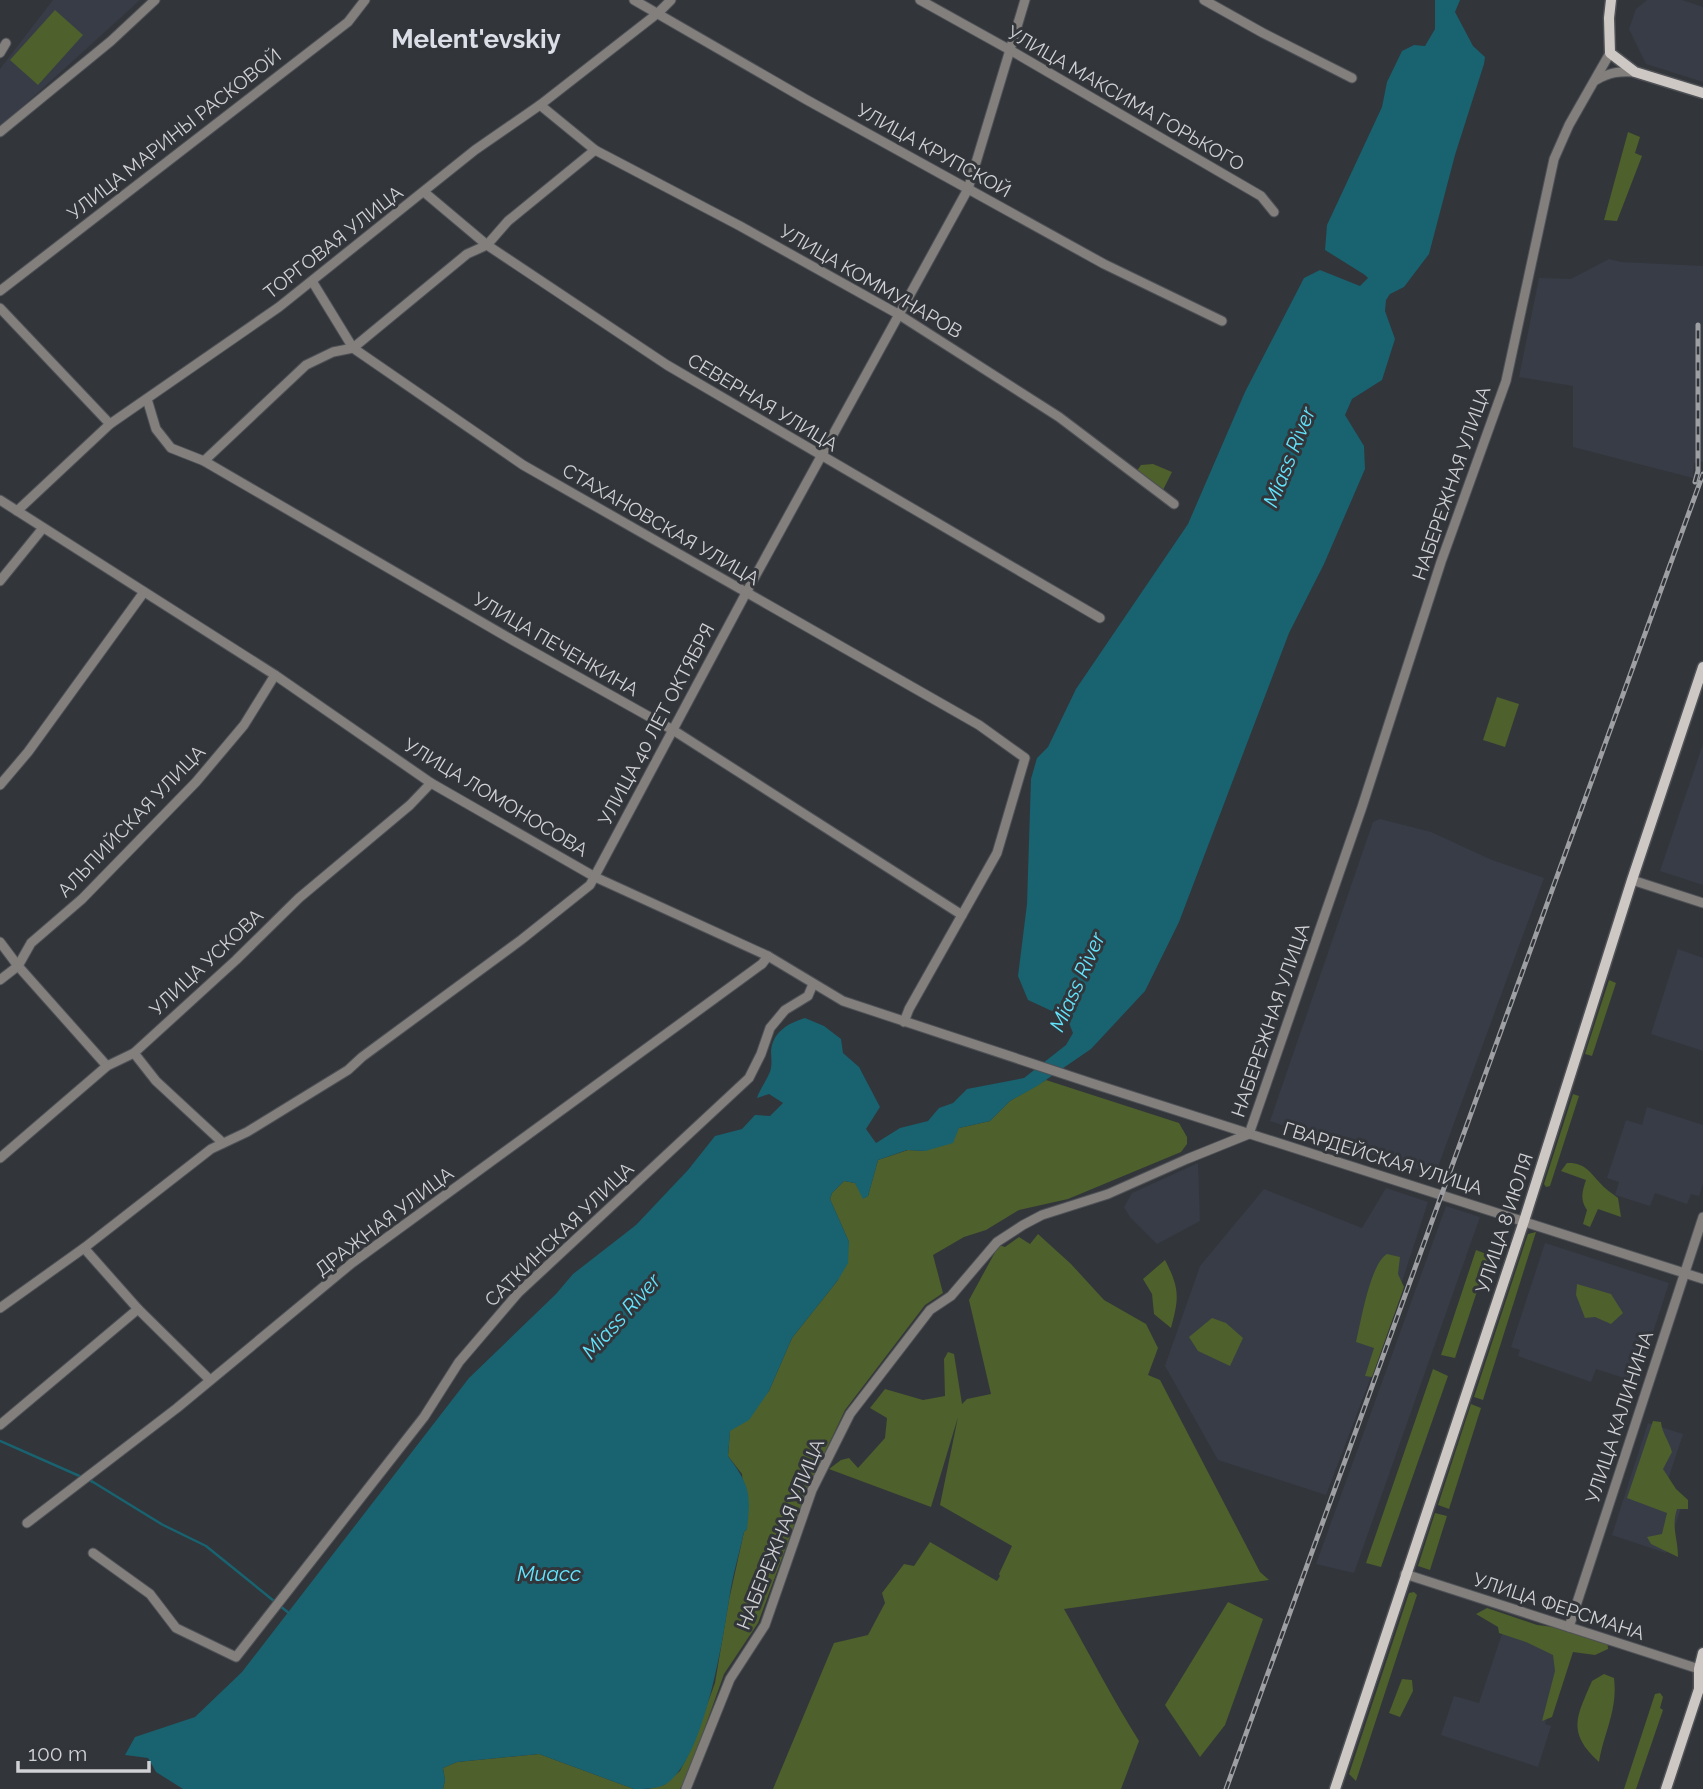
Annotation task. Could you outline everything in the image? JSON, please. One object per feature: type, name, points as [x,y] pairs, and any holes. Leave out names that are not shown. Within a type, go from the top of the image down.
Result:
[{"type":"main road","points":[[1611,0],[1610,53],[1635,72],[1703,93]]},
{"type":"main road","name":"УЛИЦА 8 ИЮЛЯ","points":[[1335,1789],[1524,1221],[1703,667]]},
{"type":"main road","points":[[1666,1789],[1701,1686],[1703,1653]]},
{"type":"street","points":[[0,132],[111,41],[155,0]]},
{"type":"street","name":"УЛИЦА МАРИНЫ РАСКОВОЙ","points":[[0,291],[348,22],[365,0]]},
{"type":"street","name":"УЛИЦА КРУПСКОЙ","points":[[634,0],[807,100],[1104,264],[1222,321]]},
{"type":"street","name":"ТОРГОВАЯ УЛИЦА","points":[[17,511],[110,424],[312,281],[475,150],[540,105],[659,13],[671,0]]},
{"type":"street","name":"УЛИЦА МАКСИМА ГОРЬКОГО","points":[[920,0],[1261,197],[1274,212]]},
{"type":"street","name":"УЛИЦА 40 ЛЕТ ОКТЯБРЯ","points":[[0,1308],[84,1248],[211,1149],[247,1132],[348,1070],[373,1048],[521,940],[590,885],[820,456],[968,189],[1026,0]]},
{"type":"street","points":[[1204,0],[1352,78]]},
{"type":"street","points":[[0,53],[6,43]]},
{"type":"street","name":"НАБЕРЕЖНАЯ УЛИЦА","points":[[687,1789],[730,1679],[765,1625],[811,1494],[850,1414],[930,1310],[951,1296],[997,1242],[1023,1225],[1042,1215],[1108,1194],[1187,1158],[1250,1134],[1362,807],[1441,562],[1506,381],[1551,170],[1565,133],[1610,53]]},
{"type":"street","points":[[1595,81],[1607,74],[1635,72]]},
{"type":"street","name":"УЛИЦА КОММУНАРОВ","points":[[540,105],[595,150],[740,226],[898,314],[1059,417],[1174,504]]},
{"type":"street","points":[[204,461],[306,365],[333,352],[353,348],[467,254],[487,245],[508,221],[595,150]]},
{"type":"street","name":"СЕВЕРНАЯ УЛИЦА","points":[[424,192],[487,245],[667,365],[1100,618]]},
{"type":"street","name":"СТАХАНОВСКАЯ УЛИЦА","points":[[312,281],[353,348],[523,465],[979,725],[1026,758],[997,853],[961,915]]},
{"type":"street","points":[[0,308],[110,424]]},
{"type":"street","name":"УЛИЦА ПЕЧЕНКИНА","points":[[147,399],[156,429],[171,448],[204,461],[514,642],[673,730],[961,915]]},
{"type":"street","name":"УЛИЦА ЛОМОНОСОВА","points":[[0,500],[275,675],[431,783],[594,877],[768,956],[843,1001],[1091,1083]]},
{"type":"street","points":[[0,581],[43,528]]},
{"type":"street","points":[[0,785],[28,752],[144,592]]},
{"type":"street","name":"АЛЬПИЙСКАЯ УЛИЦА","points":[[0,980],[18,966],[31,943],[82,900],[196,782],[244,725],[275,675]]},
{"type":"street","name":"УЛИЦА УСКОВА","points":[[0,1158],[107,1066],[134,1053],[299,898],[410,805],[431,783]]},
{"type":"street","points":[[1632,880],[1703,903]]},
{"type":"street","points":[[904,1022],[961,915]]},
{"type":"street","points":[[0,942],[107,1066]]},
{"type":"street","name":"ДРАЖНАЯ УЛИЦА","points":[[27,1523],[177,1408],[352,1264],[762,964],[768,956]]},
{"type":"street","name":"САТКИНСКАЯ УЛИЦА","points":[[93,1553],[150,1594],[176,1628],[236,1657],[424,1417],[459,1362],[510,1303],[749,1078],[770,1028],[785,1010],[808,996],[813,984]]},
{"type":"street","points":[[134,1053],[156,1081],[223,1143]]},
{"type":"street","name":"ГВАРДЕЙСКАЯ УЛИЦА","points":[[1091,1083],[1703,1279]]},
{"type":"street","name":"УЛИЦА КАЛИНИНА","points":[[1569,1627],[1703,1217]]},
{"type":"street","points":[[84,1248],[138,1310],[210,1380]]},
{"type":"street","points":[[0,1425],[138,1310]]},
{"type":"street","name":"УЛИЦА ФЕРСМАНА","points":[[1405,1574],[1701,1670]]},
{"type":"shaded area","points":[[53,0],[140,0],[0,127],[0,69]]},
{"type":"shaded area","points":[[1647,0],[1682,0],[1703,7],[1703,82],[1646,64],[1629,29],[1636,9]]},
{"type":"shaded area","points":[[1609,259],[1621,262],[1703,266],[1703,462],[1694,463],[1693,478],[1573,447],[1573,386],[1519,377],[1539,278],[1571,279]]},
{"type":"shaded area","points":[[1703,744],[1703,885],[1660,871]]},
{"type":"shaded area","points":[[1380,819],[1431,832],[1492,860],[1544,878],[1435,1175],[1270,1121],[1373,822]]},
{"type":"shaded area","points":[[1678,949],[1703,958],[1703,1051],[1651,1034]]},
{"type":"shaded area","points":[[1647,1107],[1703,1125],[1703,1184],[1699,1196],[1691,1194],[1687,1204],[1655,1193],[1650,1206],[1615,1195],[1619,1182],[1607,1178],[1626,1120],[1642,1125]]},
{"type":"shaded area","points":[[1198,1163],[1200,1221],[1157,1244],[1130,1217],[1124,1207],[1132,1193]]},
{"type":"shaded area","points":[[1386,1188],[1428,1202],[1371,1377],[1326,1495],[1218,1460],[1165,1366],[1200,1266],[1264,1189],[1362,1228]]},
{"type":"shaded area","points":[[1446,1206],[1480,1217],[1354,1573],[1316,1564]]},
{"type":"shaded area","points":[[1545,1243],[1669,1283],[1637,1382],[1596,1369],[1591,1382],[1518,1356],[1520,1350],[1511,1347]]},
{"type":"shaded area","points":[[1648,1423],[1683,1434],[1663,1495],[1683,1502],[1666,1553],[1612,1535]]},
{"type":"shaded area","points":[[1503,1631],[1568,1652],[1545,1724],[1551,1726],[1538,1767],[1441,1735],[1454,1696],[1479,1703]]},
{"type":"green space","points":[[55,10],[83,35],[38,85],[10,60]]},
{"type":"green space","points":[[1628,132],[1640,137],[1635,153],[1642,156],[1617,221],[1604,220]]},
{"type":"green space","points":[[1153,464],[1172,472],[1162,492],[1136,472],[1141,465]]},
{"type":"green space","points":[[1497,697],[1519,704],[1505,747],[1483,740]]},
{"type":"green space","points":[[1609,980],[1616,983],[1592,1056],[1585,1054]]},
{"type":"green space","points":[[1046,1080],[1179,1123],[1187,1137],[1187,1144],[1181,1152],[1068,1199],[1019,1210],[986,1230],[964,1237],[933,1255],[943,1293],[925,1305],[845,1410],[808,1488],[758,1623],[724,1674],[688,1775],[680,1789],[648,1789],[664,1785],[680,1771],[715,1683],[729,1600],[744,1532],[747,1529],[742,1474],[728,1456],[730,1430],[769,1391],[792,1338],[838,1280],[849,1242],[830,1199],[832,1193],[844,1181],[855,1183],[864,1198],[868,1196],[878,1160],[908,1150],[925,1151],[959,1128],[990,1121],[1010,1101]]},
{"type":"green space","points":[[1573,1094],[1579,1096],[1550,1186],[1546,1187],[1544,1184]]},
{"type":"green space","points":[[1567,1163],[1586,1168],[1618,1198],[1621,1217],[1598,1209],[1590,1227],[1583,1224],[1587,1210],[1582,1196],[1586,1180],[1561,1171]]},
{"type":"green space","points":[[1536,1232],[1483,1400],[1474,1397],[1528,1234]]},
{"type":"green space","points":[[1038,1234],[1071,1264],[1104,1300],[1146,1324],[1158,1348],[1148,1375],[1160,1380],[1260,1572],[1269,1580],[1064,1609],[1139,1741],[1121,1789],[773,1789],[834,1643],[868,1635],[885,1603],[882,1593],[904,1564],[914,1566],[930,1542],[997,1581],[1000,1576],[1012,1546],[940,1505],[958,1417],[931,1507],[829,1469],[841,1460],[849,1458],[858,1468],[885,1438],[887,1418],[870,1408],[885,1389],[923,1400],[945,1396],[944,1359],[948,1352],[954,1354],[962,1404],[967,1399],[991,1394],[969,1300],[999,1245],[1005,1247],[1019,1237],[1030,1244]]},
{"type":"green space","points":[[1476,1250],[1489,1255],[1455,1358],[1441,1355]]},
{"type":"green space","points":[[1387,1254],[1400,1257],[1398,1274],[1404,1287],[1372,1377],[1365,1376],[1374,1348],[1356,1342],[1371,1281],[1381,1260]]},
{"type":"green space","points":[[1165,1260],[1177,1294],[1171,1328],[1154,1314],[1152,1294],[1143,1279]]},
{"type":"green space","points":[[1577,1284],[1611,1294],[1623,1313],[1611,1324],[1595,1317],[1585,1318],[1576,1295]]},
{"type":"green space","points":[[1212,1318],[1226,1323],[1243,1338],[1230,1366],[1198,1351],[1189,1337]]},
{"type":"green space","points":[[1433,1369],[1448,1376],[1381,1567],[1366,1563]]},
{"type":"green space","points":[[1471,1404],[1481,1408],[1449,1509],[1438,1505]]},
{"type":"green space","points":[[1653,1421],[1661,1422],[1672,1452],[1663,1469],[1676,1489],[1688,1500],[1688,1509],[1677,1509],[1675,1515],[1678,1557],[1651,1544],[1647,1537],[1662,1534],[1667,1513],[1627,1498]]},
{"type":"green space","points":[[1435,1513],[1447,1516],[1430,1570],[1418,1566]]},
{"type":"green space","points":[[1414,1592],[1417,1595],[1356,1781],[1349,1774],[1409,1593]]},
{"type":"green space","points":[[1228,1602],[1263,1619],[1225,1725],[1200,1757],[1165,1705]]},
{"type":"green space","points":[[1487,1608],[1537,1625],[1607,1637],[1608,1649],[1595,1655],[1573,1652],[1552,1717],[1542,1721],[1555,1671],[1553,1655],[1499,1633],[1498,1627],[1476,1614]]},
{"type":"green space","points":[[1604,1674],[1614,1678],[1615,1690],[1599,1762],[1582,1742],[1578,1723],[1582,1704],[1592,1681]]},
{"type":"green space","points":[[1402,1679],[1412,1680],[1413,1691],[1400,1717],[1389,1713]]},
{"type":"green space","points":[[1660,1693],[1663,1697],[1660,1708],[1663,1710],[1636,1789],[1624,1789],[1655,1694]]},
{"type":"green space","points":[[539,1754],[634,1789],[443,1789],[443,1768],[457,1762]]},
{"type":"water","name":"Миасс","points":[[1435,0],[1460,0],[1455,12],[1473,46],[1485,57],[1484,64],[1455,155],[1429,254],[1404,287],[1390,294],[1386,300],[1385,311],[1395,339],[1382,380],[1352,399],[1345,415],[1364,446],[1365,469],[1324,564],[1289,633],[1179,922],[1145,991],[1091,1049],[1010,1101],[990,1121],[959,1128],[953,1143],[925,1151],[907,1150],[878,1160],[868,1196],[863,1199],[855,1183],[844,1181],[832,1193],[830,1199],[849,1242],[848,1263],[838,1280],[792,1338],[769,1391],[749,1420],[730,1431],[728,1456],[745,1483],[749,1498],[747,1529],[734,1574],[709,1699],[691,1751],[679,1771],[662,1786],[634,1789],[539,1754],[457,1762],[443,1768],[443,1789],[183,1789],[156,1772],[148,1758],[125,1755],[135,1737],[195,1717],[242,1672],[469,1378],[556,1294],[573,1274],[636,1225],[688,1170],[715,1136],[742,1129],[755,1115],[770,1116],[783,1103],[769,1094],[757,1098],[770,1071],[772,1044],[783,1029],[805,1018],[824,1026],[841,1039],[843,1053],[859,1067],[880,1107],[866,1129],[876,1143],[900,1128],[928,1121],[939,1108],[953,1103],[967,1089],[1024,1078],[1066,1045],[1073,1033],[1067,1018],[1028,1000],[1018,976],[1027,904],[1031,779],[1037,758],[1048,747],[1076,689],[1188,524],[1245,392],[1304,278],[1320,270],[1360,286],[1368,278],[1325,250],[1327,225],[1382,107],[1387,82],[1402,51],[1414,45],[1425,46],[1435,29]]},
{"type":"waterway","points":[[0,1441],[93,1482],[163,1525],[206,1546],[290,1614]]},
{"type":"railway","points":[[1695,482],[1698,471],[1698,325]]},
{"type":"railway","points":[[1226,1789],[1703,474]]},
{"type":"district","name":"Melent'evskiy","points":[[476,39]]},
{"type":"water label","name":"Miass River","points":[[1289,457]]},
{"type":"water label","name":"Miass River","points":[[1077,982]]},
{"type":"water label","name":"Miass River","points":[[621,1316]]}]
